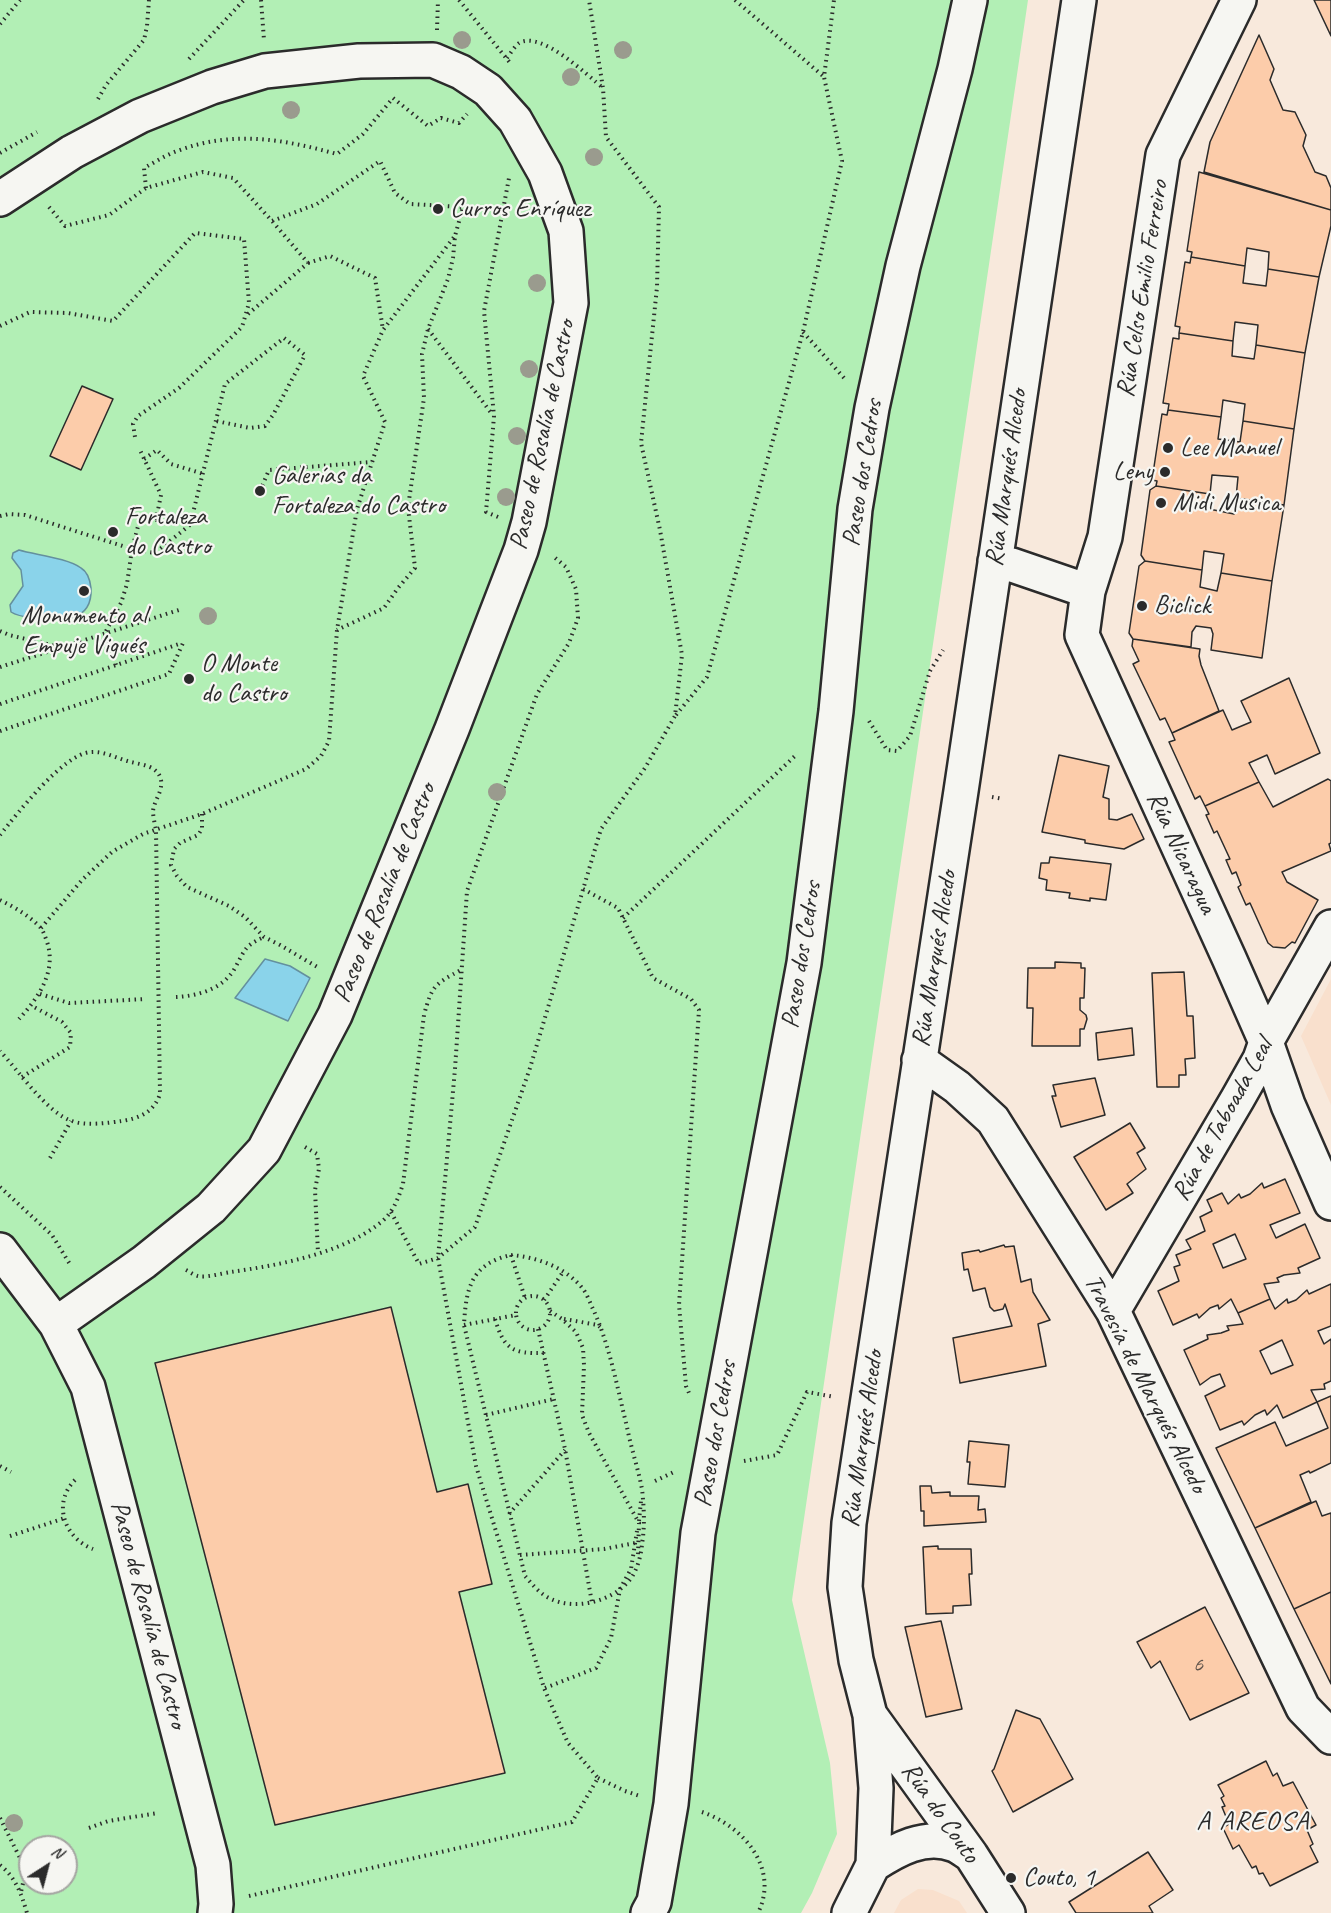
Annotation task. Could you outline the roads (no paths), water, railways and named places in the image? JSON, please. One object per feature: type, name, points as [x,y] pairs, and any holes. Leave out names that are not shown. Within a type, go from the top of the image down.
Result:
[{"type":"street","name":"Paseo dos Cedros","points":[[648,1913],[654,1902],[671,1804],[698,1533],[804,963],[837,702],[855,509],[872,408],[903,266],[955,69],[970,0]]},
{"type":"street","name":"Rúa Marqués Alcedo","points":[[849,1913],[873,1865],[876,1788],[870,1715],[856,1660],[845,1587],[849,1524],[1079,0]]},
{"type":"street","name":"Rúa Celso Emilio Ferreiro","points":[[1088,591],[1105,537],[1163,156],[1239,0]]},
{"type":"street","name":"Paseo de Rosalía de Castro","points":[[0,199],[72,152],[140,116],[212,87],[265,70],[359,61],[433,60],[461,72],[488,90],[515,120],[545,173],[566,231],[571,303],[530,522],[521,550],[452,729],[335,1015],[264,1150],[211,1208],[144,1262],[56,1324]]},
{"type":"street","points":[[995,561],[1088,591]]},
{"type":"street","name":"Rúa Nicaragua","points":[[1088,591],[1082,636],[1266,1042],[1288,1105],[1331,1203]]},
{"type":"street","name":"Rúa de Taboada Leal","points":[[1113,1311],[1238,1098],[1260,1059],[1266,1042],[1331,927]]},
{"type":"street","name":"Travesía de Marqués Alcedo","points":[[919,1060],[957,1087],[993,1120],[1113,1311],[1303,1708],[1331,1737]]},
{"type":"street","name":"Paseo de Rosalía de Castro","points":[[0,1250],[56,1324],[88,1387],[213,1864],[216,1905],[214,1913]]},
{"type":"street","name":"Paseo de Rosalía de Castro","points":[[0,1273],[31,1292]]},
{"type":"street","name":"Rúa do Couto","points":[[870,1715],[971,1855],[1008,1913]]},
{"type":"street","points":[[873,1865],[896,1850],[916,1843],[954,1844],[971,1855]]},
{"type":"water","points":[[19,550],[68,562],[83,570],[88,576],[91,588],[90,600],[86,608],[72,618],[53,620],[27,617],[11,612],[10,605],[23,586],[21,570],[12,558],[13,553]]},
{"type":"water","points":[[265,959],[290,966],[310,978],[288,1021],[235,998]]},
{"type":"place","name":"Curros Enríquez","points":[[438,209]]},
{"type":"place","name":"Lee Manuel","points":[[1168,448]]},
{"type":"place","name":"Leny","points":[[1165,472]]},
{"type":"place","name":"Galerías da Fortaleza do Castro","points":[[260,491]]},
{"type":"place","name":"Midi Musica","points":[[1161,503]]},
{"type":"place","name":"Fortaleza do Castro","points":[[113,532]]},
{"type":"place","name":"Monumento al Empuje Vigués","points":[[84,591]]},
{"type":"place","name":"Biclick","points":[[1142,606]]},
{"type":"place","name":"O Monte do Castro","points":[[189,679]]},
{"type":"place","name":"Couto, 1","points":[[1011,1878]]},
{"type":"district","name":"A AREOSA","points":[[1253,1822]]}]
